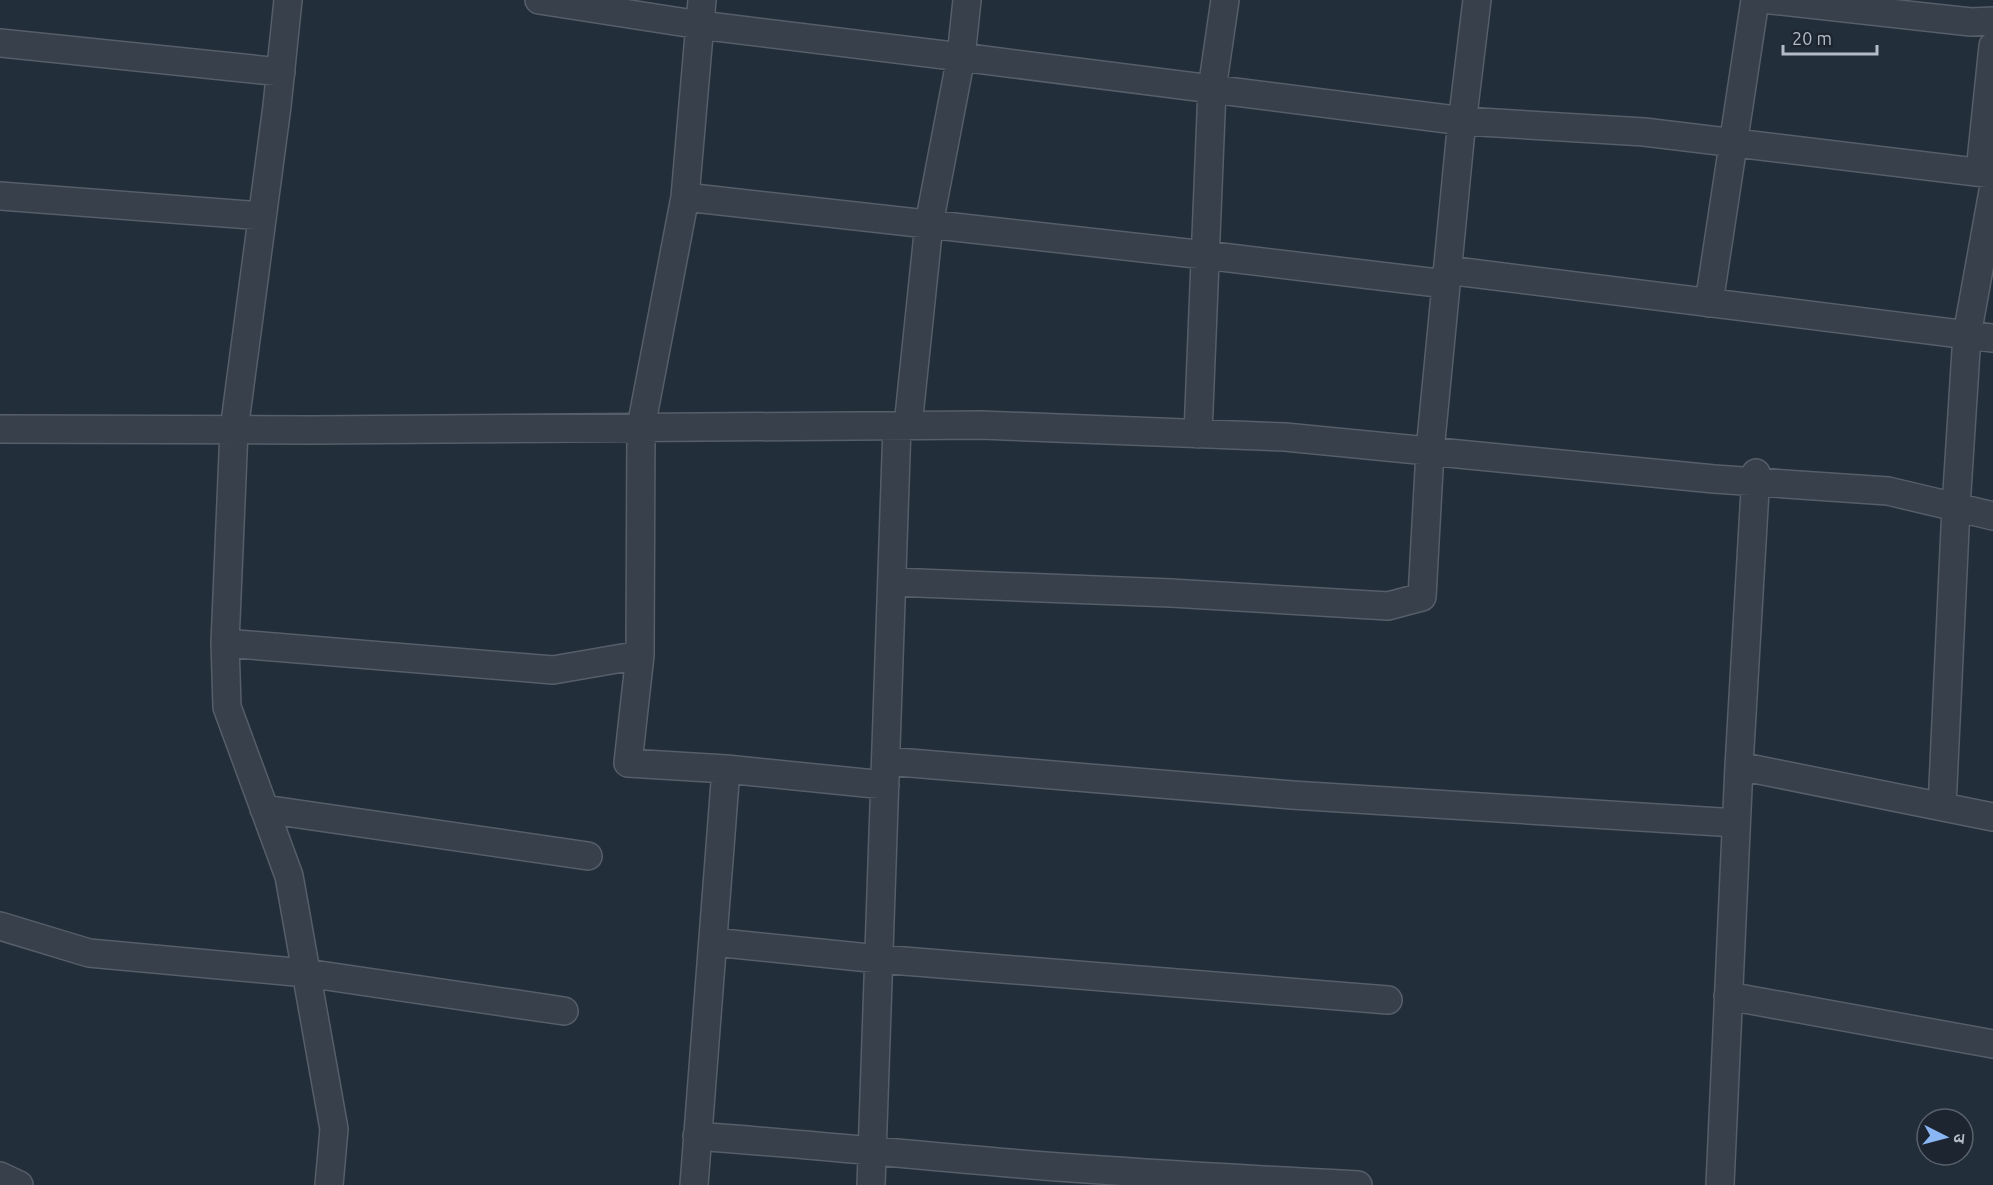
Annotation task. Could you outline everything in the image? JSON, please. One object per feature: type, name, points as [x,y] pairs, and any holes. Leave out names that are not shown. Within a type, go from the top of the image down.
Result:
[{"type":"street","points":[[288,0],[281,72],[234,430],[225,643],[227,706],[289,876],[334,1129],[329,1185]]},
{"type":"street","points":[[539,0],[701,13],[961,57],[1462,122],[1644,132],[1733,142],[1989,178]]},
{"type":"street","points":[[871,1185],[893,582],[903,426],[929,224],[961,57],[967,0]]},
{"type":"street","points":[[1198,434],[1212,89],[1225,0]]},
{"type":"street","points":[[893,582],[1171,593],[1388,606],[1422,597],[1430,451],[1476,0]]},
{"type":"street","points":[[1709,303],[1755,0]]},
{"type":"street","points":[[1771,0],[1971,22],[1993,21]]},
{"type":"street","points":[[701,13],[685,197],[642,427],[640,655],[628,763],[726,769],[885,773],[1292,795],[1736,823]]},
{"type":"street","points":[[0,43],[281,72]]},
{"type":"street","points":[[1942,807],[1956,507],[1980,337],[1989,178],[1993,46]]},
{"type":"street","points":[[0,196],[262,216]]},
{"type":"street","points":[[685,197],[1205,255],[1709,303],[1980,337]]},
{"type":"street","points":[[0,429],[234,430],[981,425],[1285,437],[1756,477],[1888,491],[1993,516]]},
{"type":"street","points":[[1720,1185],[1736,823],[1756,477]]},
{"type":"street","points":[[225,643],[553,670],[640,655]]},
{"type":"street","points":[[1739,766],[1993,817]]},
{"type":"street","points":[[694,1185],[726,769]]},
{"type":"street","points":[[264,809],[588,856]]},
{"type":"street","points":[[0,926],[89,953],[306,973],[564,1011]]},
{"type":"street","points":[[713,942],[879,959],[1388,1000]]},
{"type":"street","points":[[1728,996],[1993,1044]]},
{"type":"street","points":[[697,1136],[1138,1173],[1358,1185]]},
{"type":"street","points":[[0,1176],[19,1185]]}]
